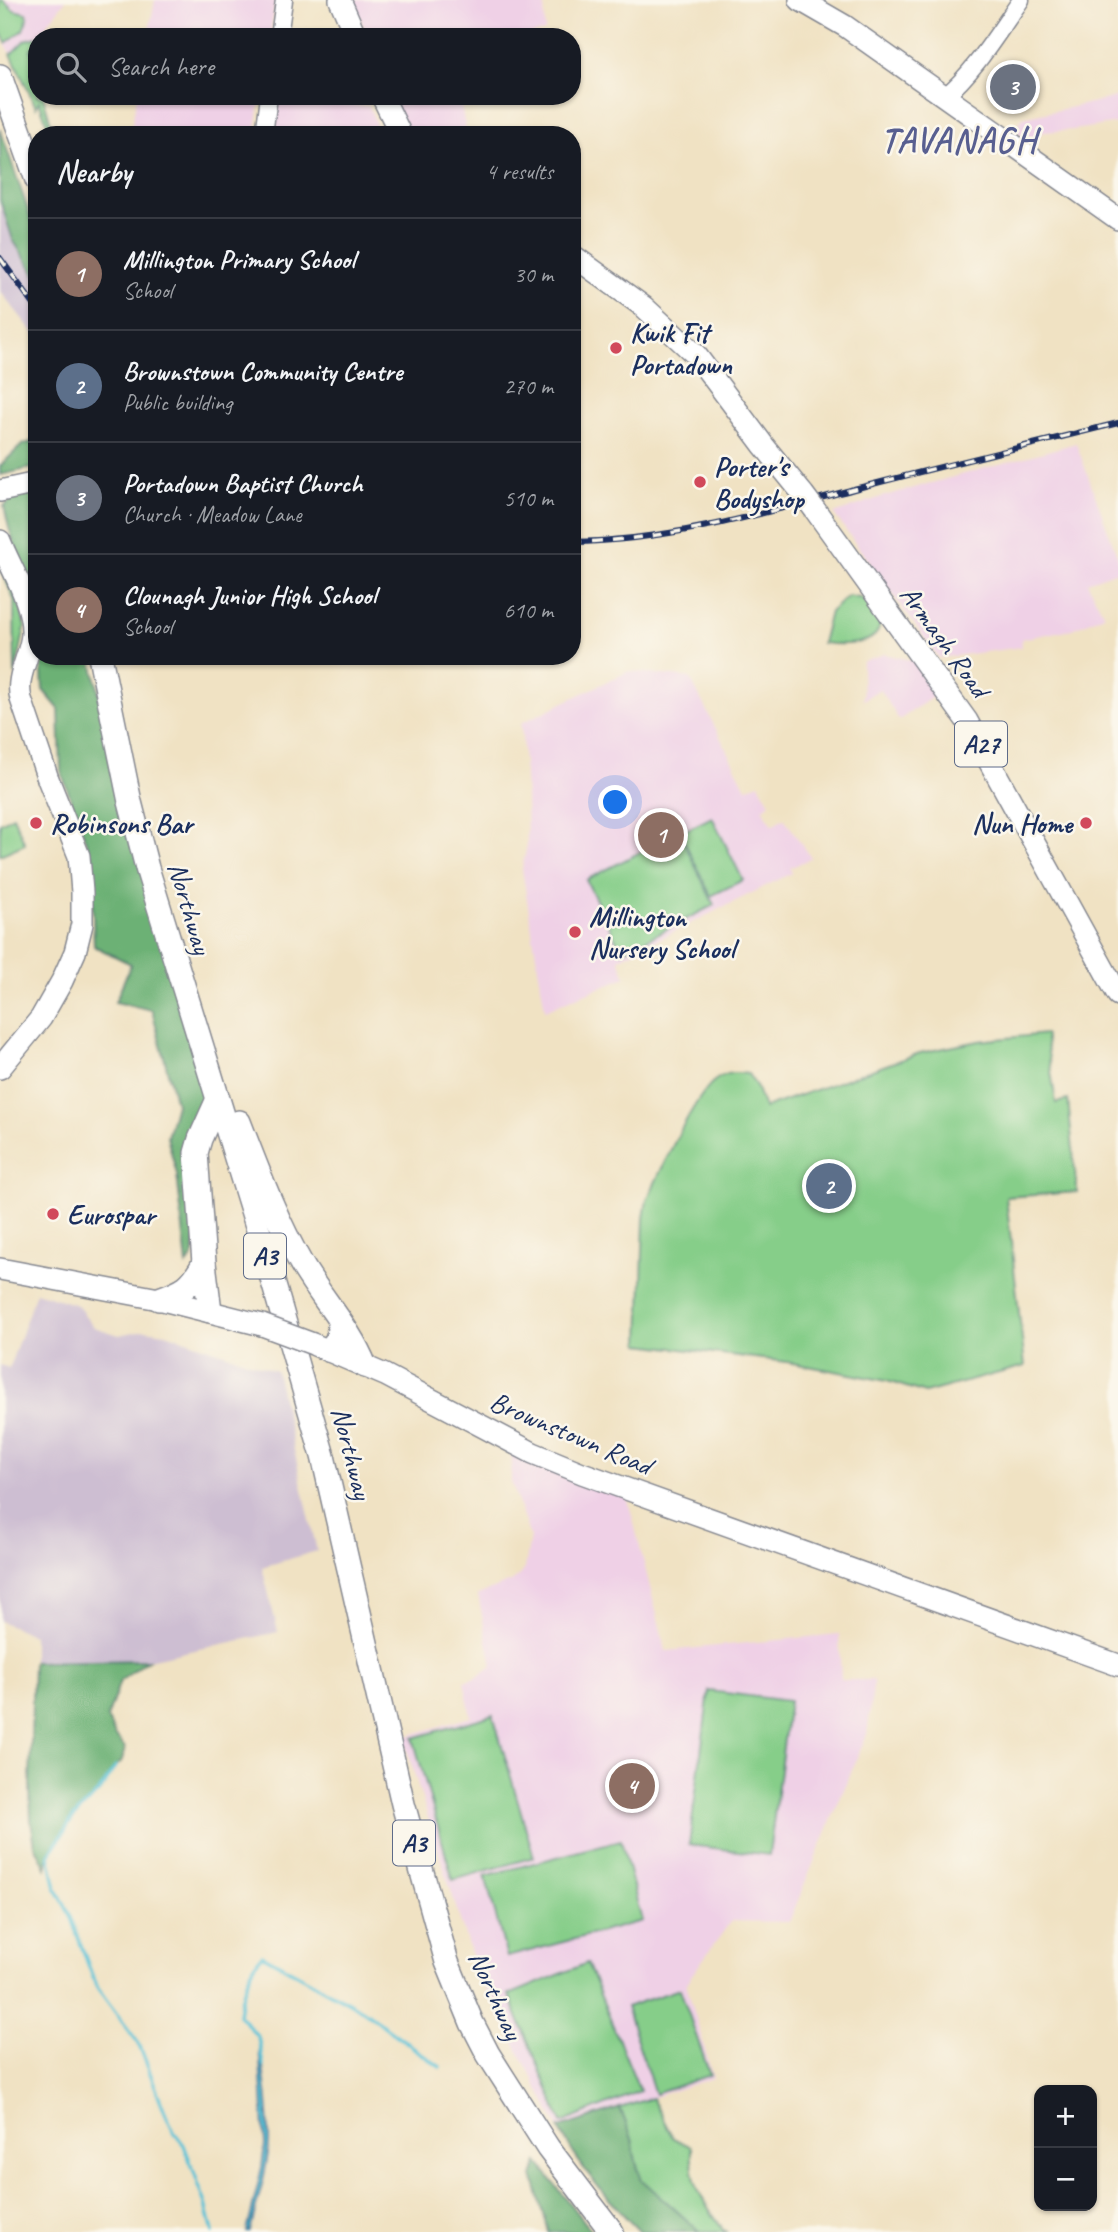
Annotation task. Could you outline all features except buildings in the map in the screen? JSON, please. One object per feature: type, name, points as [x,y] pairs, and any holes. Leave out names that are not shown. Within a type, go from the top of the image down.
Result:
[{"type":"highway","points":[[3,85],[28,155]]},
{"type":"highway","name":"Northway","points":[[102,665],[130,802],[147,868],[323,1456],[403,1804],[447,1962],[472,2024],[488,2054],[548,2148],[612,2232]]},
{"type":"highway","points":[[209,1071],[238,1118],[269,1198],[302,1265],[359,1350],[365,1366]]},
{"type":"highway","points":[[210,1311],[196,1153],[218,1099]]},
{"type":"highway","points":[[159,1299],[182,1291],[195,1281],[204,1263]]},
{"type":"highway","points":[[321,1347],[335,1344],[340,1323]]},
{"type":"main road","points":[[340,0],[352,28]]},
{"type":"main road","points":[[800,0],[845,26],[1118,219]]},
{"type":"main road","points":[[386,105],[397,126]]},
{"type":"main road","name":"Armagh Road","points":[[581,262],[644,307],[691,349],[809,502],[967,721],[1118,995]]},
{"type":"main road","points":[[0,491],[28,485]]},
{"type":"main road","points":[[0,541],[28,610]]},
{"type":"main road","points":[[0,1068],[41,1018],[75,952],[82,924],[79,856],[48,779],[18,686],[28,652]]},
{"type":"main road","name":"Brownstown Road","points":[[0,1269],[159,1299],[262,1325],[365,1366],[533,1453],[582,1473],[1118,1665]]},
{"type":"street","points":[[279,28],[284,0]]},
{"type":"street","points":[[944,96],[958,84],[1021,0]]},
{"type":"street","points":[[265,126],[269,105]]},
{"type":"shaded area","points":[[0,0],[66,0],[44,28],[28,28],[28,39],[11,54],[0,34]]},
{"type":"shaded area","points":[[155,0],[275,0],[271,28],[150,28]]},
{"type":"shaded area","points":[[352,0],[544,0],[545,28],[364,28]]},
{"type":"shaded area","points":[[1118,95],[1118,123],[1044,132],[1027,140],[1013,128],[1023,118]]},
{"type":"shaded area","points":[[135,105],[260,105],[256,126],[132,126]]},
{"type":"shaded area","points":[[278,105],[351,105],[369,106],[377,126],[275,126]]},
{"type":"shaded area","points":[[394,105],[461,105],[465,126],[400,126]]},
{"type":"shaded area","points":[[0,200],[13,240],[28,263],[28,326],[0,291]]},
{"type":"shaded area","points":[[1076,443],[1118,558],[1118,571],[1087,582],[1104,615],[1072,629],[1021,639],[1022,647],[939,658],[834,514],[881,497]]},
{"type":"shaded area","points":[[884,654],[914,661],[937,694],[899,720],[880,689],[863,700],[862,662]]},
{"type":"shaded area","points":[[629,671],[690,678],[746,788],[759,783],[770,803],[763,809],[772,825],[784,818],[811,858],[790,868],[792,873],[619,959],[626,977],[545,1010],[522,869],[527,845],[521,723]]},
{"type":"shaded area","points":[[36,1292],[77,1305],[94,1327],[119,1335],[145,1330],[166,1333],[276,1371],[317,1551],[262,1567],[278,1632],[148,1660],[33,1662],[33,1635],[0,1621],[0,1365],[9,1368]]},
{"type":"shaded area","points":[[512,1450],[627,1496],[666,1651],[839,1634],[841,1680],[874,1680],[867,1734],[789,1922],[731,1921],[686,1983],[713,2078],[559,2128],[475,1968],[403,1737],[471,1717],[464,1681],[476,1678],[492,1666],[478,1595],[513,1581],[525,1569],[530,1537],[511,1481]]},
{"type":"green space","points":[[0,0],[14,10],[26,13],[28,17],[23,30],[6,43],[0,31]]},
{"type":"green space","points":[[28,39],[28,90],[11,54]]},
{"type":"green space","points":[[40,105],[46,105],[51,126],[48,126]]},
{"type":"green space","points":[[0,129],[28,210],[28,263],[13,240],[0,200]]},
{"type":"green space","points":[[28,443],[28,469],[0,475],[0,466],[22,445]]},
{"type":"green space","points":[[28,492],[28,586],[4,506],[18,493]]},
{"type":"green space","points":[[0,566],[12,578],[25,627],[15,675],[14,600]]},
{"type":"green space","points":[[848,596],[870,600],[879,616],[878,630],[874,636],[858,643],[822,643],[830,612]]},
{"type":"green space","points":[[42,665],[93,665],[117,778],[206,1104],[194,1254],[187,1265],[177,1175],[167,1137],[176,1104],[152,1010],[115,1002],[131,964],[94,946],[91,856],[61,771],[59,709],[43,690]]},
{"type":"green space","points":[[13,816],[25,844],[0,855],[0,823]]},
{"type":"green space","points":[[712,817],[743,880],[711,896],[680,833]]},
{"type":"green space","points":[[679,832],[714,905],[622,952],[586,880]]},
{"type":"green space","points":[[1045,1034],[1056,1103],[1068,1100],[1077,1192],[1006,1197],[1025,1366],[925,1393],[887,1381],[787,1362],[640,1344],[644,1218],[647,1200],[689,1116],[708,1087],[717,1079],[732,1073],[748,1074],[756,1086],[764,1108],[920,1053],[979,1041]]},
{"type":"green space","points":[[148,1660],[120,1681],[107,1718],[125,1748],[122,1761],[101,1789],[72,1819],[49,1855],[46,1868],[35,1845],[31,1821],[33,1662]]},
{"type":"green space","points":[[709,1691],[789,1701],[769,1855],[689,1845]]},
{"type":"green space","points":[[493,1715],[534,1857],[453,1880],[413,1738]]},
{"type":"green space","points":[[621,1840],[642,1921],[507,1957],[485,1876]]},
{"type":"green space","points":[[587,1963],[640,2091],[562,2123],[509,1995]]},
{"type":"green space","points":[[680,1989],[710,2075],[655,2094],[626,2007]]},
{"type":"green space","points":[[652,2098],[673,2138],[692,2147],[695,2182],[709,2209],[723,2230],[728,2232],[700,2232],[668,2203],[653,2194],[642,2180],[632,2139],[620,2108]]},
{"type":"green space","points":[[620,2108],[632,2139],[642,2180],[700,2232],[640,2232],[585,2170],[559,2128]]},
{"type":"green space","points":[[538,2162],[592,2232],[549,2232],[533,2176]]},
{"type":"water","points":[[259,2043],[269,2141],[250,2232],[247,2232],[265,2145]]},
{"type":"waterway","points":[[116,1766],[101,1789],[72,1819],[49,1855],[56,1888],[70,1915],[96,1986],[139,2044],[165,2112],[174,2132],[184,2145],[206,2204],[213,2232]]},
{"type":"waterway","points":[[263,2065],[258,2037],[239,2015],[246,1983],[262,1955],[362,2010],[440,2067]]},
{"type":"railway","points":[[0,258],[28,297]]},
{"type":"railway","points":[[581,542],[644,537],[714,525],[1118,423]]},
{"type":"place","name":"Portadown Baptist Church","points":[[1013,87]]},
{"type":"place","name":"Kwik Fit Portadown","points":[[616,348]]},
{"type":"place","name":"Porter's Bodyshop","points":[[700,482]]},
{"type":"place","name":"Robinsons Bar","points":[[36,823]]},
{"type":"place","name":"Nun Home","points":[[1086,823]]},
{"type":"place","name":"Millington Primary School","points":[[661,835]]},
{"type":"place","name":"Millington Nursery School","points":[[575,932]]},
{"type":"place","name":"Brownstown Community Centre","points":[[829,1186]]},
{"type":"place","name":"Eurospar","points":[[53,1214]]},
{"type":"place","name":"Clounagh Junior High School","points":[[632,1786]]},
{"type":"district","name":"TAVANAGH","points":[[959,140]]}]
